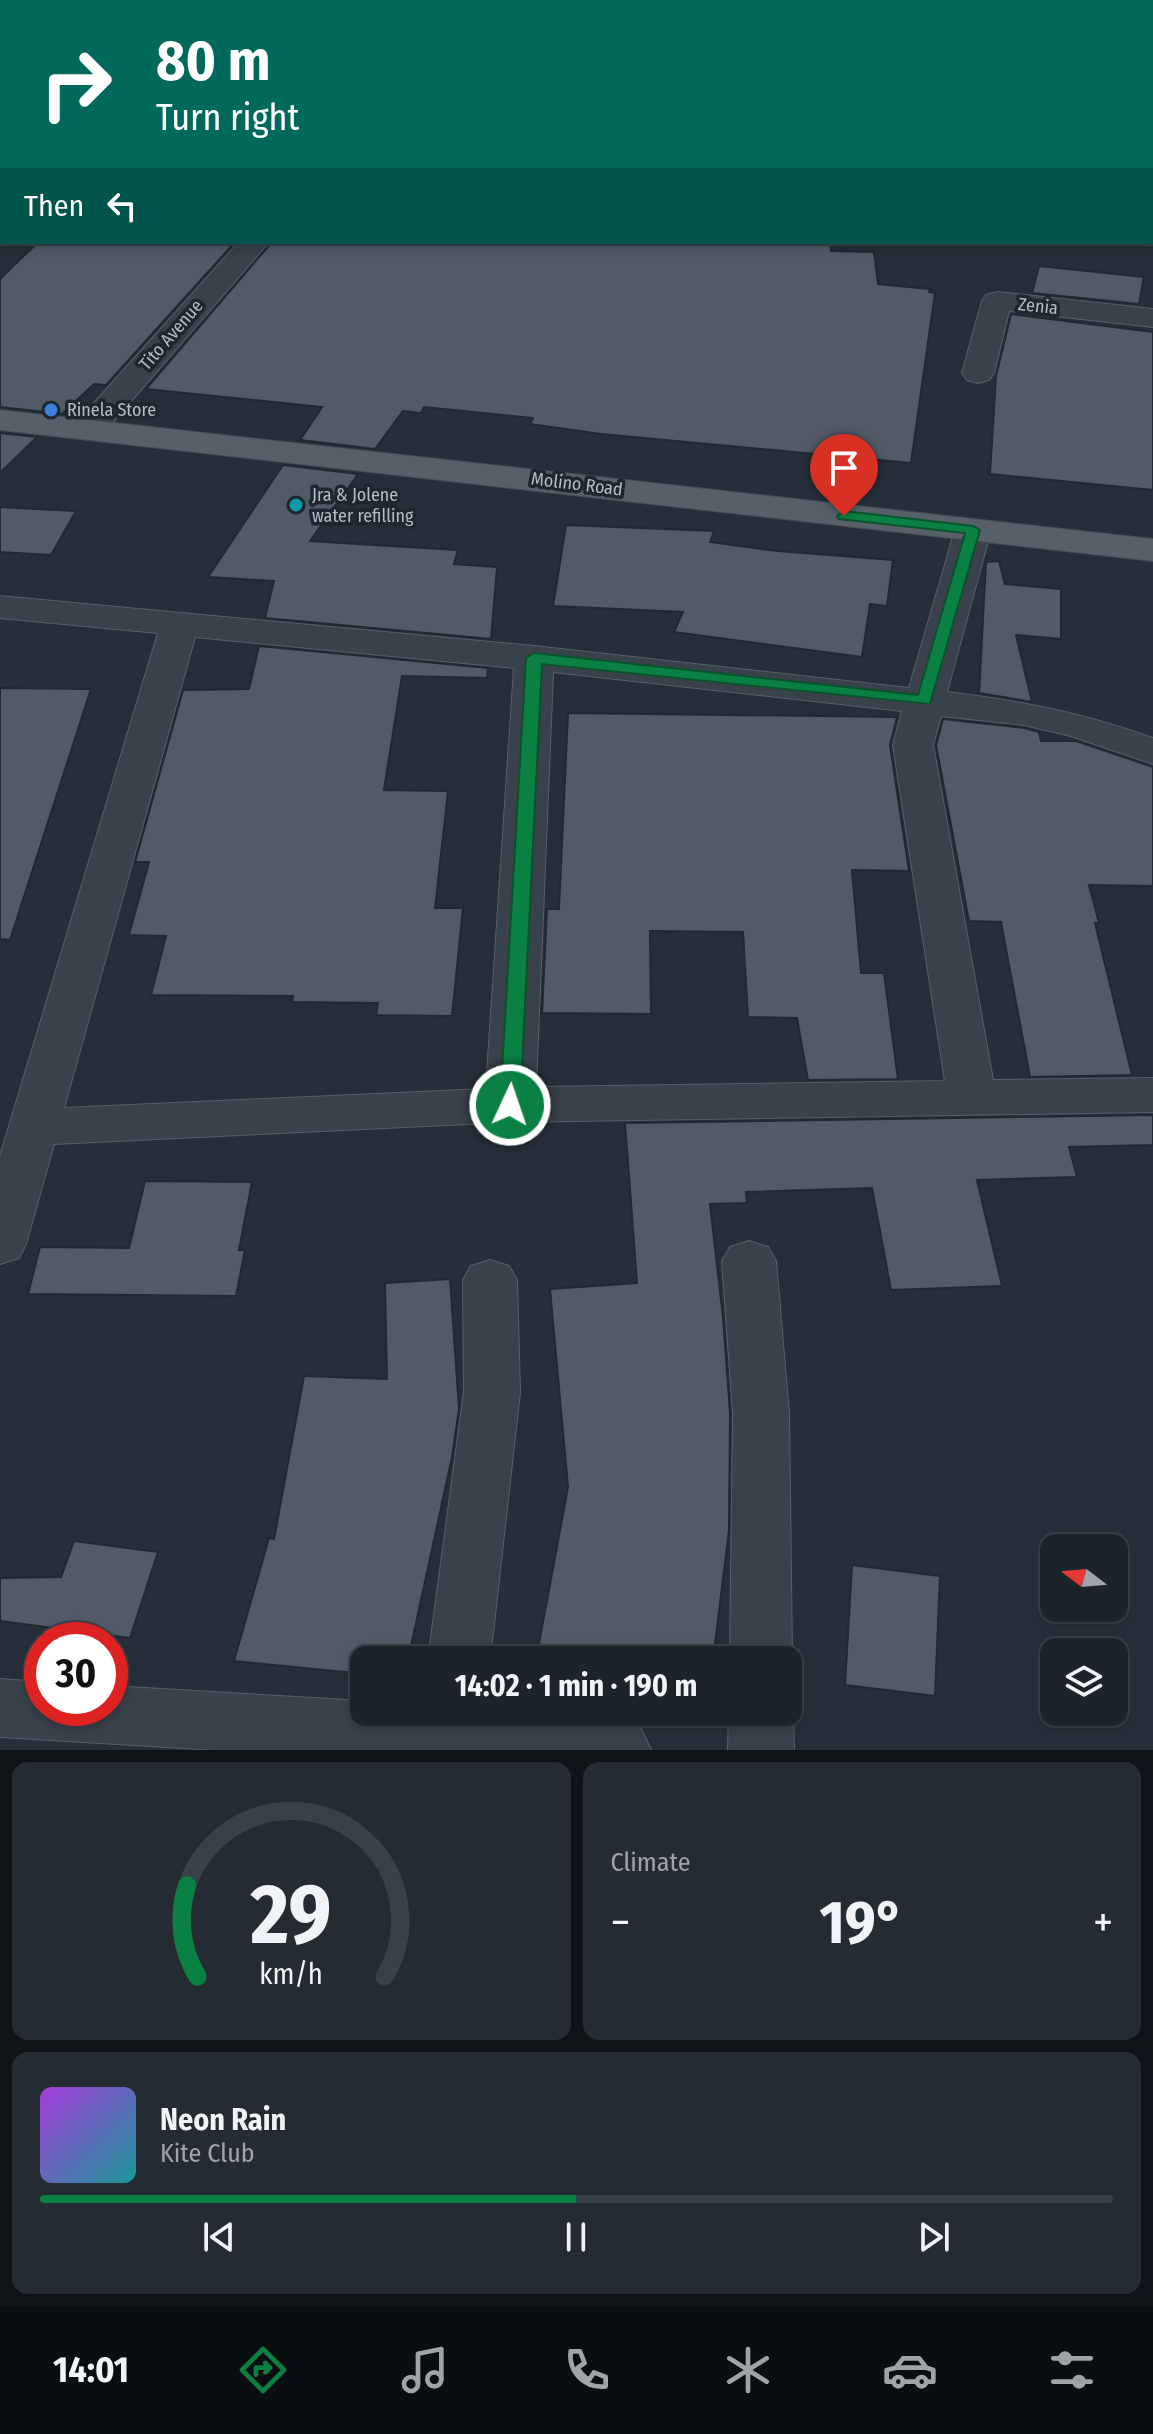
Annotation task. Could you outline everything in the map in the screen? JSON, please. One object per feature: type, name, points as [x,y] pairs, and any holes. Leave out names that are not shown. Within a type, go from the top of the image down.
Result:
[{"type":"main road","name":"Molino Road","points":[[0,420],[430,466],[1153,550]]},
{"type":"street","name":"Tito Avenue","points":[[88,430],[253,244]]},
{"type":"street","name":"Zenia","points":[[978,373],[997,301],[1153,318]]},
{"type":"street","points":[[972,1099],[913,745],[973,530]]},
{"type":"street","points":[[0,607],[534,658],[1024,713],[1084,727],[1153,752]]},
{"type":"street","points":[[0,1244],[179,626]]},
{"type":"street","points":[[510,1105],[534,658]]},
{"type":"street","points":[[34,1127],[510,1105],[1153,1095]]},
{"type":"street","points":[[749,1261],[761,1413],[761,1646]]},
{"type":"street","points":[[461,1646],[492,1392],[490,1280]]},
{"type":"street","points":[[0,1708],[350,1720]]},
{"type":"street","points":[[470,1726],[618,1750]]},
{"type":"street","points":[[761,1726],[761,1750]]},
{"type":"building","points":[[36,244],[233,244],[106,385],[94,384],[62,414],[0,407],[0,279]]},
{"type":"building","points":[[270,244],[830,244],[831,251],[874,252],[878,284],[930,289],[929,292],[935,293],[911,463],[601,434],[530,424],[533,418],[424,407],[421,413],[403,411],[375,449],[300,440],[322,407],[146,389]]},
{"type":"building","points":[[1039,266],[1144,277],[1139,304],[1032,293]]},
{"type":"building","points":[[1011,314],[1153,332],[1153,490],[990,474],[996,376]]},
{"type":"building","points":[[0,433],[37,437],[0,473]]},
{"type":"building","points":[[283,465],[358,474],[310,541],[458,550],[454,564],[497,567],[491,639],[265,618],[274,581],[208,577]]},
{"type":"building","points":[[0,507],[76,511],[51,555],[0,552]]},
{"type":"building","points":[[566,525],[714,531],[710,542],[893,560],[887,606],[870,604],[862,657],[674,632],[683,612],[553,606]]},
{"type":"building","points":[[999,561],[1005,584],[1061,589],[1061,639],[1016,635],[1032,702],[979,693],[986,562]]},
{"type":"building","points":[[259,646],[488,668],[487,678],[402,676],[384,790],[448,791],[435,908],[463,908],[452,1016],[376,1015],[378,1003],[292,1002],[293,996],[151,995],[166,936],[129,935],[149,862],[135,862],[183,690],[249,689]]},
{"type":"building","points":[[0,688],[91,689],[10,940],[0,939]]},
{"type":"building","points":[[568,713],[897,717],[890,745],[909,871],[852,870],[861,973],[884,973],[898,1079],[808,1080],[797,1018],[748,1017],[743,932],[650,931],[651,1014],[542,1013],[547,909],[559,909]]},
{"type":"building","points":[[943,719],[1024,728],[1039,732],[1041,741],[1076,741],[1153,767],[1153,886],[1089,885],[1099,923],[1095,923],[1132,1075],[1030,1077],[1001,922],[969,921],[936,745]]},
{"type":"building","points":[[1153,1115],[1153,1145],[1069,1147],[1077,1177],[977,1180],[1002,1286],[891,1290],[872,1188],[746,1192],[747,1203],[710,1204],[730,1413],[729,1530],[715,1646],[539,1646],[568,1487],[550,1289],[637,1283],[625,1123]]},
{"type":"building","points":[[145,1181],[252,1182],[239,1250],[245,1250],[236,1296],[28,1294],[40,1247],[129,1248]]},
{"type":"building","points":[[450,1279],[459,1409],[452,1457],[411,1646],[350,1646],[350,1673],[234,1661],[269,1538],[274,1539],[304,1376],[387,1379],[385,1283]]},
{"type":"building","points":[[74,1541],[158,1552],[130,1638],[128,1622],[24,1624],[0,1621],[0,1578],[61,1577]]},
{"type":"building","points":[[852,1565],[940,1576],[935,1696],[845,1685]]},
{"type":"place","name":"Rinela Store","points":[[51,410]]},
{"type":"place","name":"Jra & Jolene water refilling","points":[[296,505]]},
{"type":"route","points":[[510,1105],[534,658],[924,701],[973,530],[844,516]]}]
